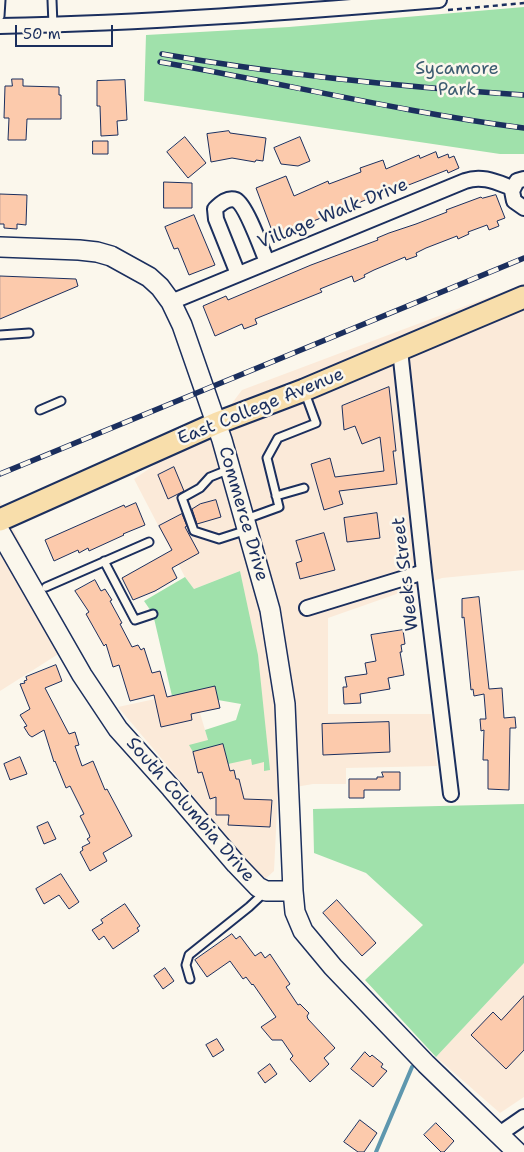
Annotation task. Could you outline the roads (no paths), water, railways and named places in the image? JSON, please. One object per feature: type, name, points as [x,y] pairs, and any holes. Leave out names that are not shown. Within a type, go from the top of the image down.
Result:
[{"type":"main road","name":"Commerce Drive","points":[[0,247],[79,250],[111,256],[149,278],[160,287],[171,302],[182,325],[217,423],[270,610],[285,704],[293,891]]},
{"type":"main road","name":"East College Avenue","points":[[0,520],[217,423],[304,390],[524,297]]},
{"type":"main road","name":"South Columbia Drive","points":[[0,532],[82,675],[107,714],[258,887],[266,891],[293,891]]},
{"type":"main road","points":[[293,891],[295,912],[303,931],[333,967],[426,1064],[517,1152]]},
{"type":"street","points":[[0,26],[53,25],[308,11],[440,0]]},
{"type":"street","name":"Village Walk Drive","points":[[171,302],[473,178],[487,179],[512,188]]},
{"type":"street","points":[[524,179],[517,181],[512,188],[514,201],[524,208]]},
{"type":"street","points":[[238,274],[216,219],[215,209],[222,202],[231,199],[236,200],[244,208],[267,262]]},
{"type":"street","name":"Weeks Street","points":[[400,350],[424,572],[452,794]]},
{"type":"street","points":[[307,608],[424,572]]},
{"type":"street","points":[[498,1135],[524,1117]]},
{"type":"lane","points":[[0,16],[1,0]]},
{"type":"lane","points":[[52,0],[53,25]]},
{"type":"lane","points":[[0,335],[29,333]]},
{"type":"lane","points":[[231,469],[210,477],[200,488],[182,498],[194,531],[219,539],[279,507],[267,458],[278,438],[316,423],[304,390]]},
{"type":"lane","points":[[40,410],[61,401]]},
{"type":"lane","points":[[276,496],[304,488]]},
{"type":"lane","points":[[46,587],[149,542]]},
{"type":"lane","points":[[104,562],[136,620],[153,614]]},
{"type":"lane","points":[[190,979],[186,965],[189,955],[266,891]]},
{"type":"waterway","points":[[376,1152],[412,1067]]},
{"type":"railway","points":[[162,54],[252,68],[343,79],[524,95]]},
{"type":"railway","points":[[160,62],[387,106],[524,128]]},
{"type":"railway","points":[[0,474],[524,258]]},
{"type":"park label","name":"Sycamore Park","points":[[457,79]]}]
